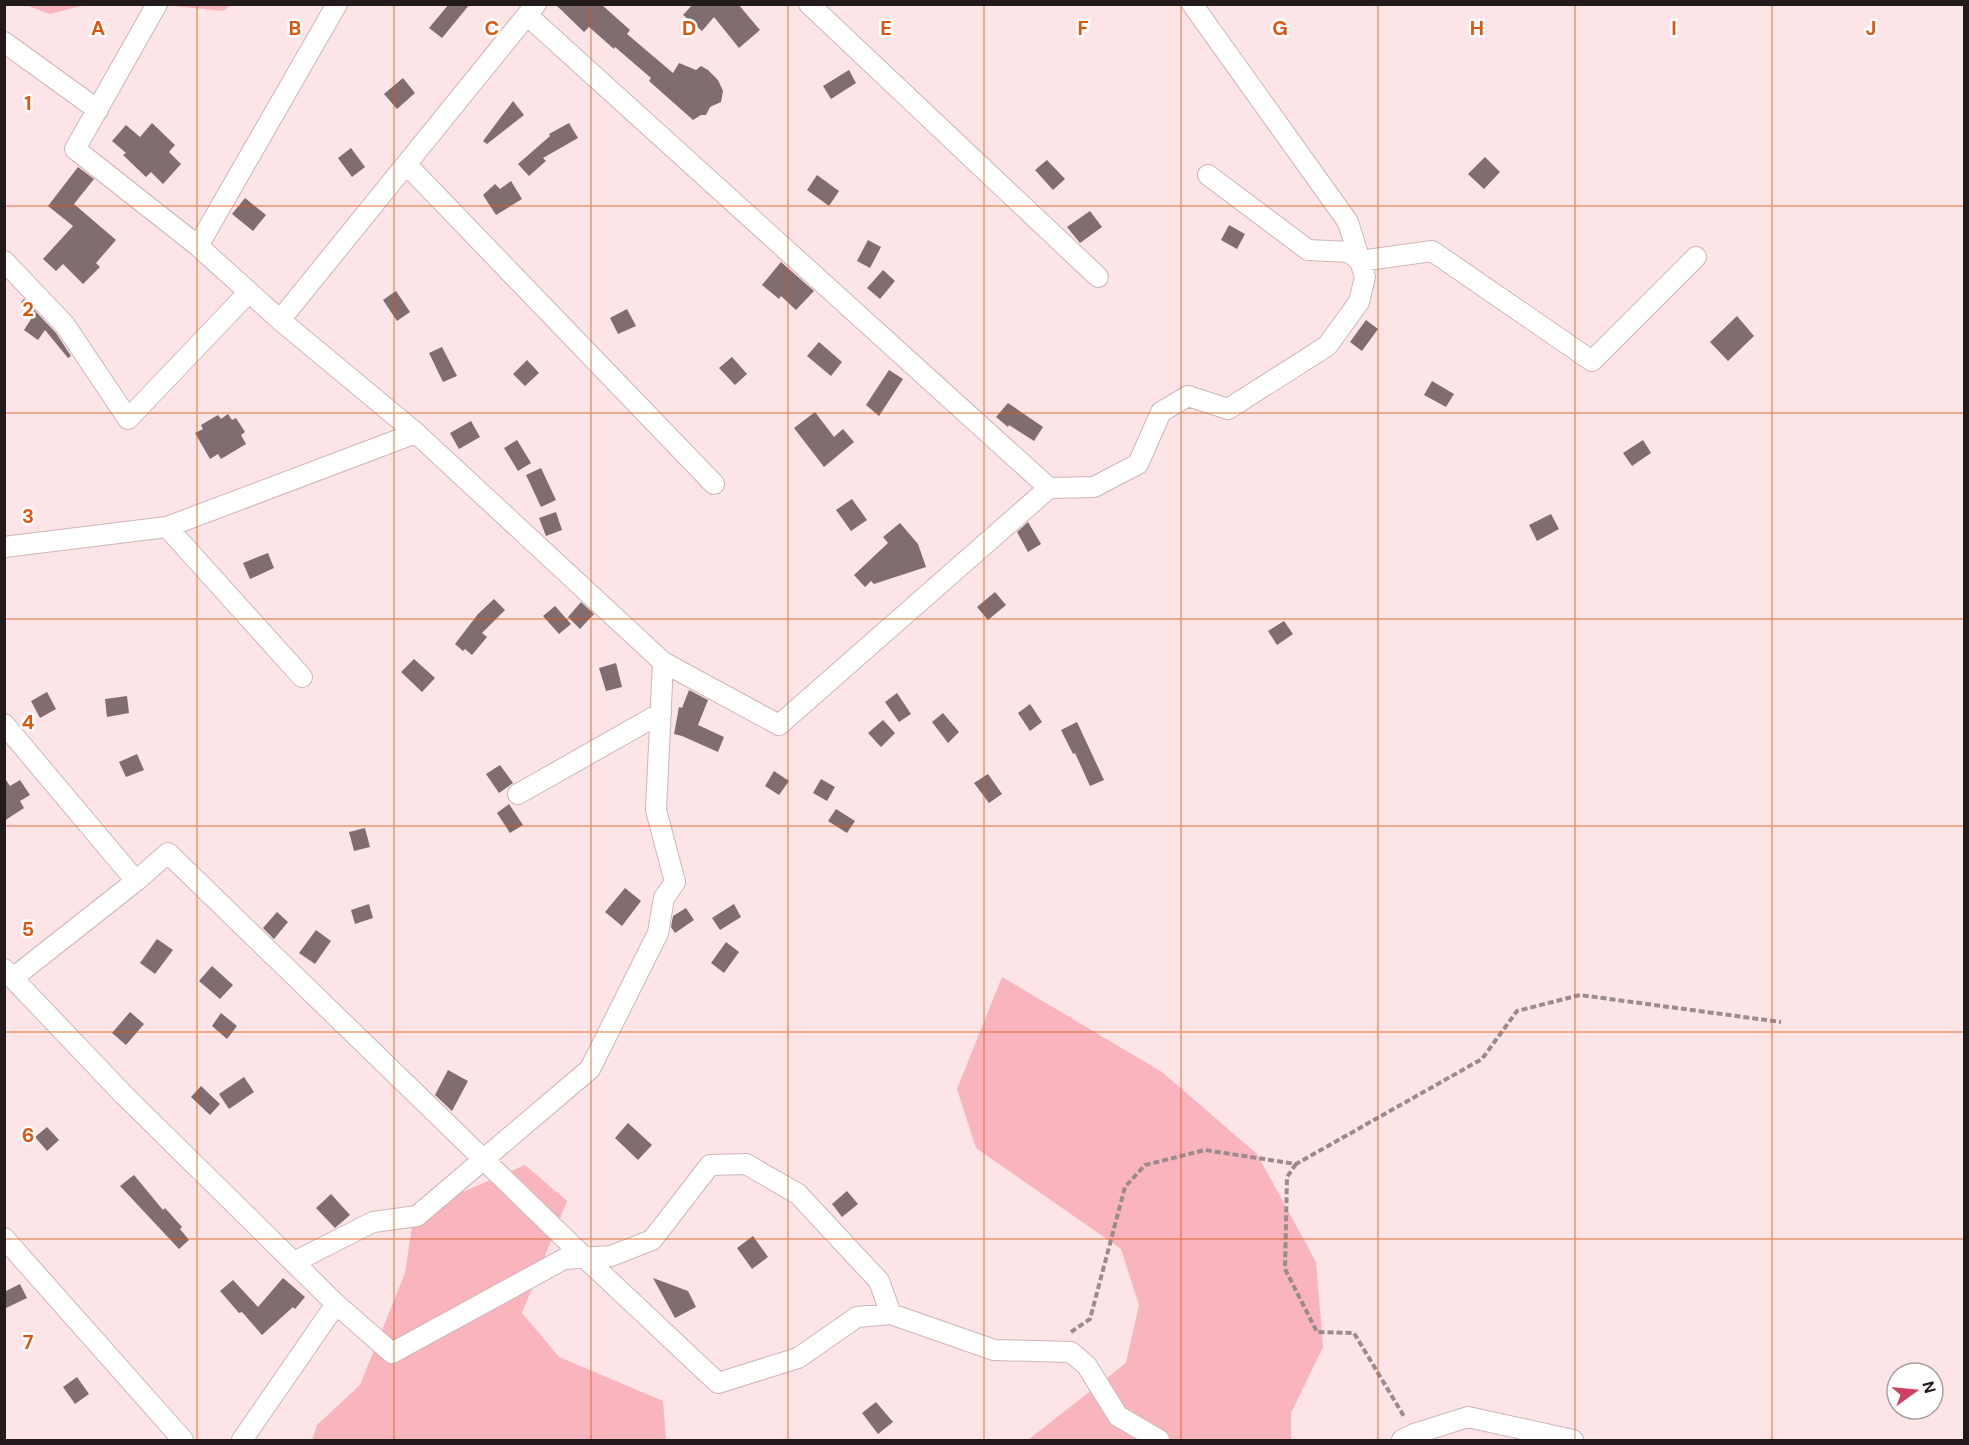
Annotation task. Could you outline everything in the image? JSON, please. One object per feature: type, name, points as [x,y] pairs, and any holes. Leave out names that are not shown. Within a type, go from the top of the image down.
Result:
[{"type":"street","points":[[157,4],[75,149],[198,246],[280,320],[416,433],[663,662],[779,725],[1049,488],[1094,487],[1138,464],[1161,412],[1188,396],[1228,409],[1327,346],[1359,302],[1365,277],[1348,222],[1192,4]]},
{"type":"street","points":[[198,246],[337,4]]},
{"type":"street","points":[[810,4],[1098,277]]},
{"type":"street","points":[[280,320],[532,10],[1049,488]]},
{"type":"street","points":[[4,42],[98,110]]},
{"type":"street","points":[[407,165],[714,484]]},
{"type":"street","points":[[1208,175],[1308,250],[1349,252],[1360,261],[1432,251],[1592,361],[1696,257]]},
{"type":"street","points":[[4,261],[64,325],[128,419],[249,292]]},
{"type":"street","points":[[4,547],[167,527],[416,433]]},
{"type":"street","points":[[167,527],[302,677]]},
{"type":"street","points":[[294,1262],[373,1222],[417,1215],[590,1069],[658,933],[664,898],[675,882],[656,810],[663,662]]},
{"type":"street","points":[[518,794],[661,713]]},
{"type":"street","points":[[4,724],[136,881]]},
{"type":"street","points":[[891,1314],[879,1281],[798,1194],[746,1164],[710,1166],[652,1240],[610,1256],[585,1258],[564,1258],[392,1353],[336,1304],[124,1095],[9,974],[136,881],[168,853],[585,1258],[718,1383],[798,1358],[857,1317],[891,1314],[993,1350],[1071,1352],[1087,1366],[1118,1416],[1159,1440]]},
{"type":"street","points":[[4,1238],[183,1440]]},
{"type":"street","points":[[242,1440],[336,1304]]},
{"type":"street","points":[[1408,1437],[1468,1417],[1574,1440]]},
{"type":"path","points":[[1408,1437],[1354,1333],[1317,1332],[1285,1269],[1287,1177],[1296,1164],[1482,1059],[1517,1011],[1580,995],[1781,1022]]},
{"type":"path","points":[[1043,1351],[1090,1319],[1125,1187],[1145,1165],[1205,1150],[1296,1164]]},
{"type":"shaded area","points":[[25,5],[85,5],[50,14]]},
{"type":"shaded area","points":[[163,5],[231,5],[223,11]]},
{"type":"shaded area","points":[[1002,977],[1162,1072],[1257,1154],[1316,1262],[1323,1347],[1291,1413],[1291,1440],[1028,1440],[1126,1363],[1139,1305],[1121,1249],[976,1148],[957,1089]]},
{"type":"shaded area","points":[[525,1165],[567,1201],[522,1313],[559,1357],[663,1401],[666,1440],[312,1440],[317,1425],[360,1385],[405,1273],[414,1213]]},
{"type":"building","points":[[449,4],[470,4],[442,38],[429,28]]},
{"type":"building","points":[[555,4],[601,4],[630,30],[627,34],[673,73],[679,63],[696,70],[701,66],[708,70],[718,80],[723,91],[721,102],[710,107],[706,115],[693,120],[649,81],[651,78],[615,47],[614,49],[589,27],[584,32]]},
{"type":"building","points":[[693,4],[738,4],[760,30],[739,48],[714,17],[702,31],[683,15]]},
{"type":"building","points":[[849,70],[856,83],[831,99],[823,86]]},
{"type":"building","points":[[403,78],[415,93],[397,109],[384,94]]},
{"type":"building","points":[[513,101],[524,115],[487,144],[483,141]]},
{"type":"building","points":[[152,123],[175,145],[169,152],[181,164],[163,184],[151,172],[146,177],[123,155],[126,153],[112,141],[126,125],[140,137]]},
{"type":"building","points":[[569,123],[578,138],[543,158],[546,161],[529,176],[518,164],[550,136],[549,134]]},
{"type":"building","points":[[351,148],[365,167],[352,177],[338,158]]},
{"type":"building","points":[[1485,157],[1500,172],[1484,189],[1468,174]]},
{"type":"building","points":[[1047,160],[1065,179],[1053,190],[1035,170]]},
{"type":"building","points":[[78,167],[94,179],[74,204],[116,240],[96,263],[100,267],[83,284],[63,264],[56,271],[43,259],[73,226],[48,206]]},
{"type":"building","points":[[817,175],[839,191],[829,206],[807,190]]},
{"type":"building","points":[[511,181],[522,199],[496,215],[483,195],[495,184],[500,189]]},
{"type":"building","points":[[245,198],[266,215],[253,231],[232,214]]},
{"type":"building","points":[[1090,211],[1102,227],[1080,243],[1067,227]]},
{"type":"building","points":[[1229,225],[1245,234],[1237,249],[1221,240]]},
{"type":"building","points":[[868,240],[881,247],[870,268],[857,261]]},
{"type":"building","points":[[781,262],[814,291],[796,310],[781,296],[779,299],[762,285]]},
{"type":"building","points":[[883,270],[895,281],[880,299],[867,288]]},
{"type":"building","points":[[396,291],[410,312],[397,321],[383,300]]},
{"type":"building","points":[[24,299],[56,333],[71,356],[68,358],[45,330],[38,340],[24,330],[33,316],[21,302]]},
{"type":"building","points":[[627,309],[636,326],[618,334],[610,318]]},
{"type":"building","points":[[1737,316],[1754,336],[1728,361],[1710,342]]},
{"type":"building","points":[[1366,320],[1378,329],[1362,351],[1350,342]]},
{"type":"building","points":[[819,342],[842,362],[831,376],[807,356]]},
{"type":"building","points":[[442,347],[457,376],[443,382],[429,353]]},
{"type":"building","points":[[732,357],[747,374],[735,385],[719,368]]},
{"type":"building","points":[[527,360],[539,373],[525,386],[513,374]]},
{"type":"building","points":[[889,370],[903,379],[879,416],[866,405]]},
{"type":"building","points":[[1432,381],[1454,394],[1446,407],[1424,395]]},
{"type":"building","points":[[1008,403],[1043,427],[1034,441],[1009,425],[1008,427],[996,417]]},
{"type":"building","points":[[815,412],[834,437],[843,429],[854,442],[824,467],[794,428]]},
{"type":"building","points":[[228,414],[232,420],[236,418],[245,432],[241,435],[246,444],[221,459],[218,454],[210,459],[195,433],[203,429],[201,425],[218,415],[221,419]]},
{"type":"building","points":[[471,421],[480,437],[459,449],[450,433]]},
{"type":"building","points":[[517,440],[531,463],[518,471],[504,448]]},
{"type":"building","points":[[1643,440],[1651,453],[1632,466],[1623,453]]},
{"type":"building","points":[[541,468],[556,500],[541,507],[526,475]]},
{"type":"building","points":[[852,499],[867,520],[851,531],[836,510]]},
{"type":"building","points":[[556,512],[562,530],[546,536],[539,518]]},
{"type":"building","points":[[1551,514],[1559,529],[1537,541],[1529,525]]},
{"type":"building","points":[[1028,522],[1041,544],[1028,552],[1017,532]]},
{"type":"building","points":[[900,523],[918,544],[926,567],[874,584],[871,581],[865,587],[854,575],[888,543],[883,537]]},
{"type":"building","points":[[268,553],[274,568],[250,579],[243,563]]},
{"type":"building","points":[[995,592],[1006,605],[988,620],[977,607]]},
{"type":"building","points":[[494,599],[505,610],[482,633],[487,637],[472,655],[465,649],[463,651],[455,644],[478,614]]},
{"type":"building","points":[[581,602],[594,614],[580,629],[568,617]]},
{"type":"building","points":[[555,606],[571,624],[559,634],[543,616]]},
{"type":"building","points":[[1284,621],[1293,634],[1277,645],[1268,631]]},
{"type":"building","points":[[414,659],[435,678],[422,692],[401,672]]},
{"type":"building","points":[[616,663],[622,687],[606,691],[599,668]]},
{"type":"building","points":[[689,690],[708,700],[698,725],[724,737],[718,752],[674,734],[679,707],[682,708]]},
{"type":"building","points":[[47,692],[56,709],[40,718],[31,701]]},
{"type":"building","points":[[897,693],[911,714],[899,722],[885,702]]},
{"type":"building","points":[[127,696],[129,713],[107,717],[105,699]]},
{"type":"building","points":[[1030,704],[1042,722],[1030,731],[1018,713]]},
{"type":"building","points":[[943,713],[959,732],[948,743],[932,722]]},
{"type":"building","points":[[883,720],[895,733],[881,747],[868,733]]},
{"type":"building","points":[[1077,722],[1104,780],[1090,786],[1075,753],[1073,754],[1061,730]]},
{"type":"building","points":[[137,754],[144,770],[126,777],[119,762]]},
{"type":"building","points":[[500,765],[513,783],[499,793],[486,774]]},
{"type":"building","points":[[774,771],[789,781],[779,795],[765,786]]},
{"type":"building","points":[[988,774],[1002,794],[989,803],[974,783]]},
{"type":"building","points":[[4,777],[10,786],[20,780],[30,795],[20,801],[24,808],[4,821]]},
{"type":"building","points":[[821,779],[835,787],[827,801],[813,793]]},
{"type":"building","points":[[509,804],[523,825],[510,833],[497,813]]},
{"type":"building","points":[[836,809],[855,821],[847,833],[828,821]]},
{"type":"building","points":[[365,828],[370,847],[354,851],[349,832]]},
{"type":"building","points":[[625,888],[641,901],[622,926],[605,912]]},
{"type":"building","points":[[369,904],[373,918],[355,924],[351,910]]},
{"type":"building","points":[[734,904],[741,917],[720,930],[712,918]]},
{"type":"building","points":[[686,908],[694,920],[675,933],[671,927],[673,916]]},
{"type":"building","points":[[277,912],[288,922],[274,939],[263,928]]},
{"type":"building","points":[[316,930],[331,941],[315,964],[299,953]]},
{"type":"building","points":[[157,939],[173,950],[155,974],[140,963]]},
{"type":"building","points":[[726,942],[739,952],[724,973],[711,963]]},
{"type":"building","points":[[212,966],[233,985],[220,999],[199,981]]},
{"type":"building","points":[[130,1012],[144,1024],[126,1045],[112,1033]]},
{"type":"building","points":[[221,1013],[237,1026],[227,1039],[212,1026]]},
{"type":"building","points":[[448,1070],[468,1081],[452,1111],[435,1095]]},
{"type":"building","points":[[244,1077],[254,1092],[229,1109],[219,1094]]},
{"type":"building","points":[[201,1086],[220,1104],[210,1115],[191,1097]]},
{"type":"building","points":[[628,1123],[652,1145],[638,1160],[615,1138]]},
{"type":"building","points":[[47,1127],[59,1140],[47,1151],[35,1137]]},
{"type":"building","points":[[134,1175],[163,1210],[165,1208],[182,1227],[180,1229],[189,1240],[179,1249],[120,1186]]},
{"type":"building","points":[[847,1191],[858,1204],[842,1217],[832,1204]]},
{"type":"building","points":[[331,1194],[350,1215],[335,1228],[316,1208]]},
{"type":"building","points":[[753,1236],[768,1257],[752,1269],[737,1248]]},
{"type":"building","points":[[283,1278],[305,1297],[295,1309],[293,1307],[262,1335],[220,1291],[233,1280],[258,1307]]},
{"type":"building","points":[[653,1278],[688,1291],[696,1307],[675,1318]]},
{"type":"building","points":[[20,1284],[27,1298],[4,1309],[4,1292]]},
{"type":"building","points":[[77,1377],[89,1394],[75,1404],[63,1387]]},
{"type":"building","points":[[876,1402],[893,1422],[878,1434],[862,1413]]}]
